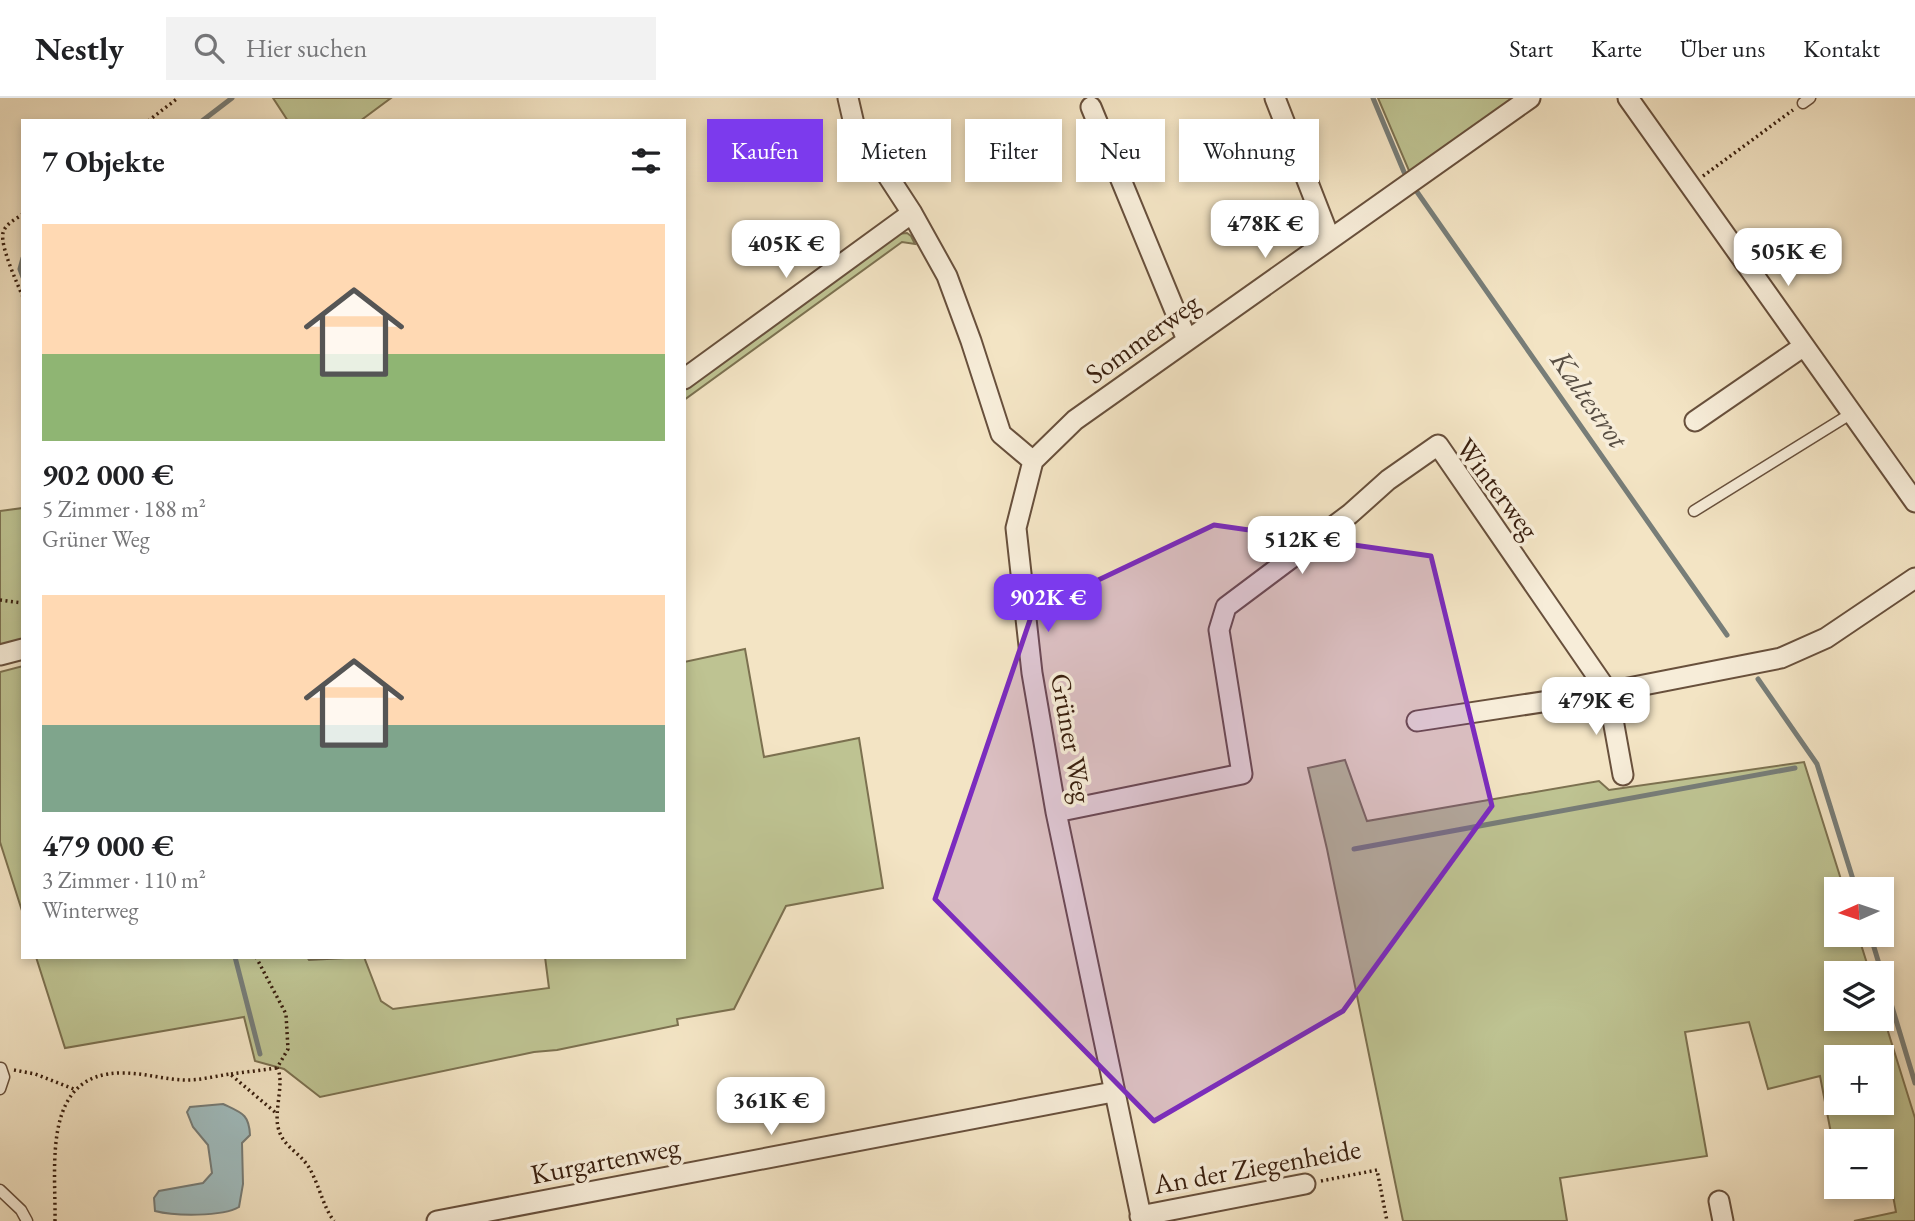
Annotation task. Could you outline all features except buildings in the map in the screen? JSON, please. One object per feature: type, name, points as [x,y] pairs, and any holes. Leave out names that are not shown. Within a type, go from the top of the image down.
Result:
[{"type":"street","points":[[848,98],[854,124],[912,213],[947,276],[1001,434],[1032,461]]},
{"type":"street","points":[[1275,98],[1330,239]]},
{"type":"street","name":"Sommerweg","points":[[1032,461],[1075,420],[1530,98]]},
{"type":"street","points":[[1628,98],[1915,502]]},
{"type":"street","points":[[1091,107],[1187,340]]},
{"type":"street","points":[[686,378],[912,213]]},
{"type":"street","points":[[1695,421],[1804,346]]},
{"type":"street","name":"Winterweg","points":[[1056,812],[1242,774],[1219,630],[1226,607],[1350,514],[1388,480],[1438,445],[1608,692],[1623,775]]},
{"type":"street","name":"Grüner Weg","points":[[1032,461],[1016,528],[1032,673],[1056,812],[1141,1219]]},
{"type":"street","points":[[1417,721],[1608,692],[1781,658],[1826,638],[1915,578]]},
{"type":"street","points":[[0,655],[21,650]]},
{"type":"street","name":"Kurgartenweg","points":[[437,1221],[1114,1092]]},
{"type":"street","name":"An der Ziegenheide","points":[[1141,1219],[1305,1184]]},
{"type":"street","points":[[1719,1201],[1723,1221]]},
{"type":"lane","points":[[1694,511],[1852,413]]},
{"type":"lane","points":[[0,1089],[4,1077],[1,1068]]},
{"type":"lane","points":[[0,1189],[21,1210],[27,1221]]},
{"type":"path","points":[[151,119],[178,98]]},
{"type":"path","points":[[1690,186],[1806,100]]},
{"type":"path","points":[[21,215],[9,224],[3,233],[2,244],[21,292]]},
{"type":"path","points":[[0,600],[21,603]]},
{"type":"path","points":[[257,959],[286,1014],[288,1049],[277,1068]]},
{"type":"path","points":[[1,1068],[35,1074],[74,1089]]},
{"type":"path","points":[[55,1221],[56,1138],[61,1112],[74,1089],[93,1078],[121,1073],[190,1080],[277,1068]]},
{"type":"path","points":[[277,1068],[281,1077],[276,1112],[281,1137],[310,1168],[334,1221]]},
{"type":"path","points":[[230,1074],[276,1112]]},
{"type":"path","name":"An der Ziegenheide","points":[[1305,1184],[1377,1170],[1387,1221]]},
{"type":"highlighted area","points":[[1214,525],[1431,556],[1492,806],[1343,1011],[1154,1121],[935,899],[1033,611]]},
{"type":"green space","points":[[273,98],[391,98],[363,119],[287,119]]},
{"type":"green space","points":[[1378,98],[1519,98],[1410,173]]},
{"type":"green space","points":[[907,233],[915,244],[902,242],[686,399],[686,388],[897,234]]},
{"type":"green space","points":[[21,508],[21,643],[0,648],[0,511]]},
{"type":"green space","points":[[745,649],[764,757],[859,738],[883,888],[786,906],[734,1009],[677,1019],[678,1025],[320,1097],[284,1069],[255,1061],[244,1017],[65,1048],[37,959],[365,959],[381,1001],[393,1009],[549,988],[545,959],[686,959],[686,662]]},
{"type":"green space","points":[[21,667],[21,908],[0,842],[0,672]]},
{"type":"green space","points":[[1345,760],[1367,821],[1599,781],[1609,790],[1804,762],[1840,877],[1824,877],[1824,947],[1862,947],[1866,961],[1824,961],[1824,1031],[1888,1031],[1892,1045],[1824,1045],[1824,1097],[1820,1076],[1768,1089],[1749,1022],[1685,1032],[1707,1156],[1560,1178],[1567,1221],[1403,1221],[1308,768]]},
{"type":"green space","points":[[1894,1051],[1915,1118],[1915,1221],[1854,1221],[1896,1212],[1894,1129],[1830,1129],[1828,1115],[1894,1115]]},
{"type":"water","points":[[223,1104],[243,1115],[249,1128],[250,1135],[242,1143],[243,1184],[239,1207],[221,1213],[198,1215],[155,1211],[154,1198],[159,1191],[203,1183],[212,1173],[208,1145],[193,1127],[187,1112],[190,1107]]},
{"type":"waterway","points":[[205,119],[232,98]]},
{"type":"waterway","name":"Kaltestrot","points":[[1373,98],[1404,172]]},
{"type":"waterway","name":"Kaltestrot","points":[[1415,189],[1727,635]]},
{"type":"waterway","points":[[21,265],[21,272]]},
{"type":"waterway","name":"Kaltestrot","points":[[1758,679],[1817,764],[1852,877]]},
{"type":"waterway","points":[[1354,849],[1795,768]]},
{"type":"waterway","name":"Kaltestrot","points":[[1874,947],[1915,1083]]},
{"type":"waterway","points":[[236,959],[260,1054]]}]
